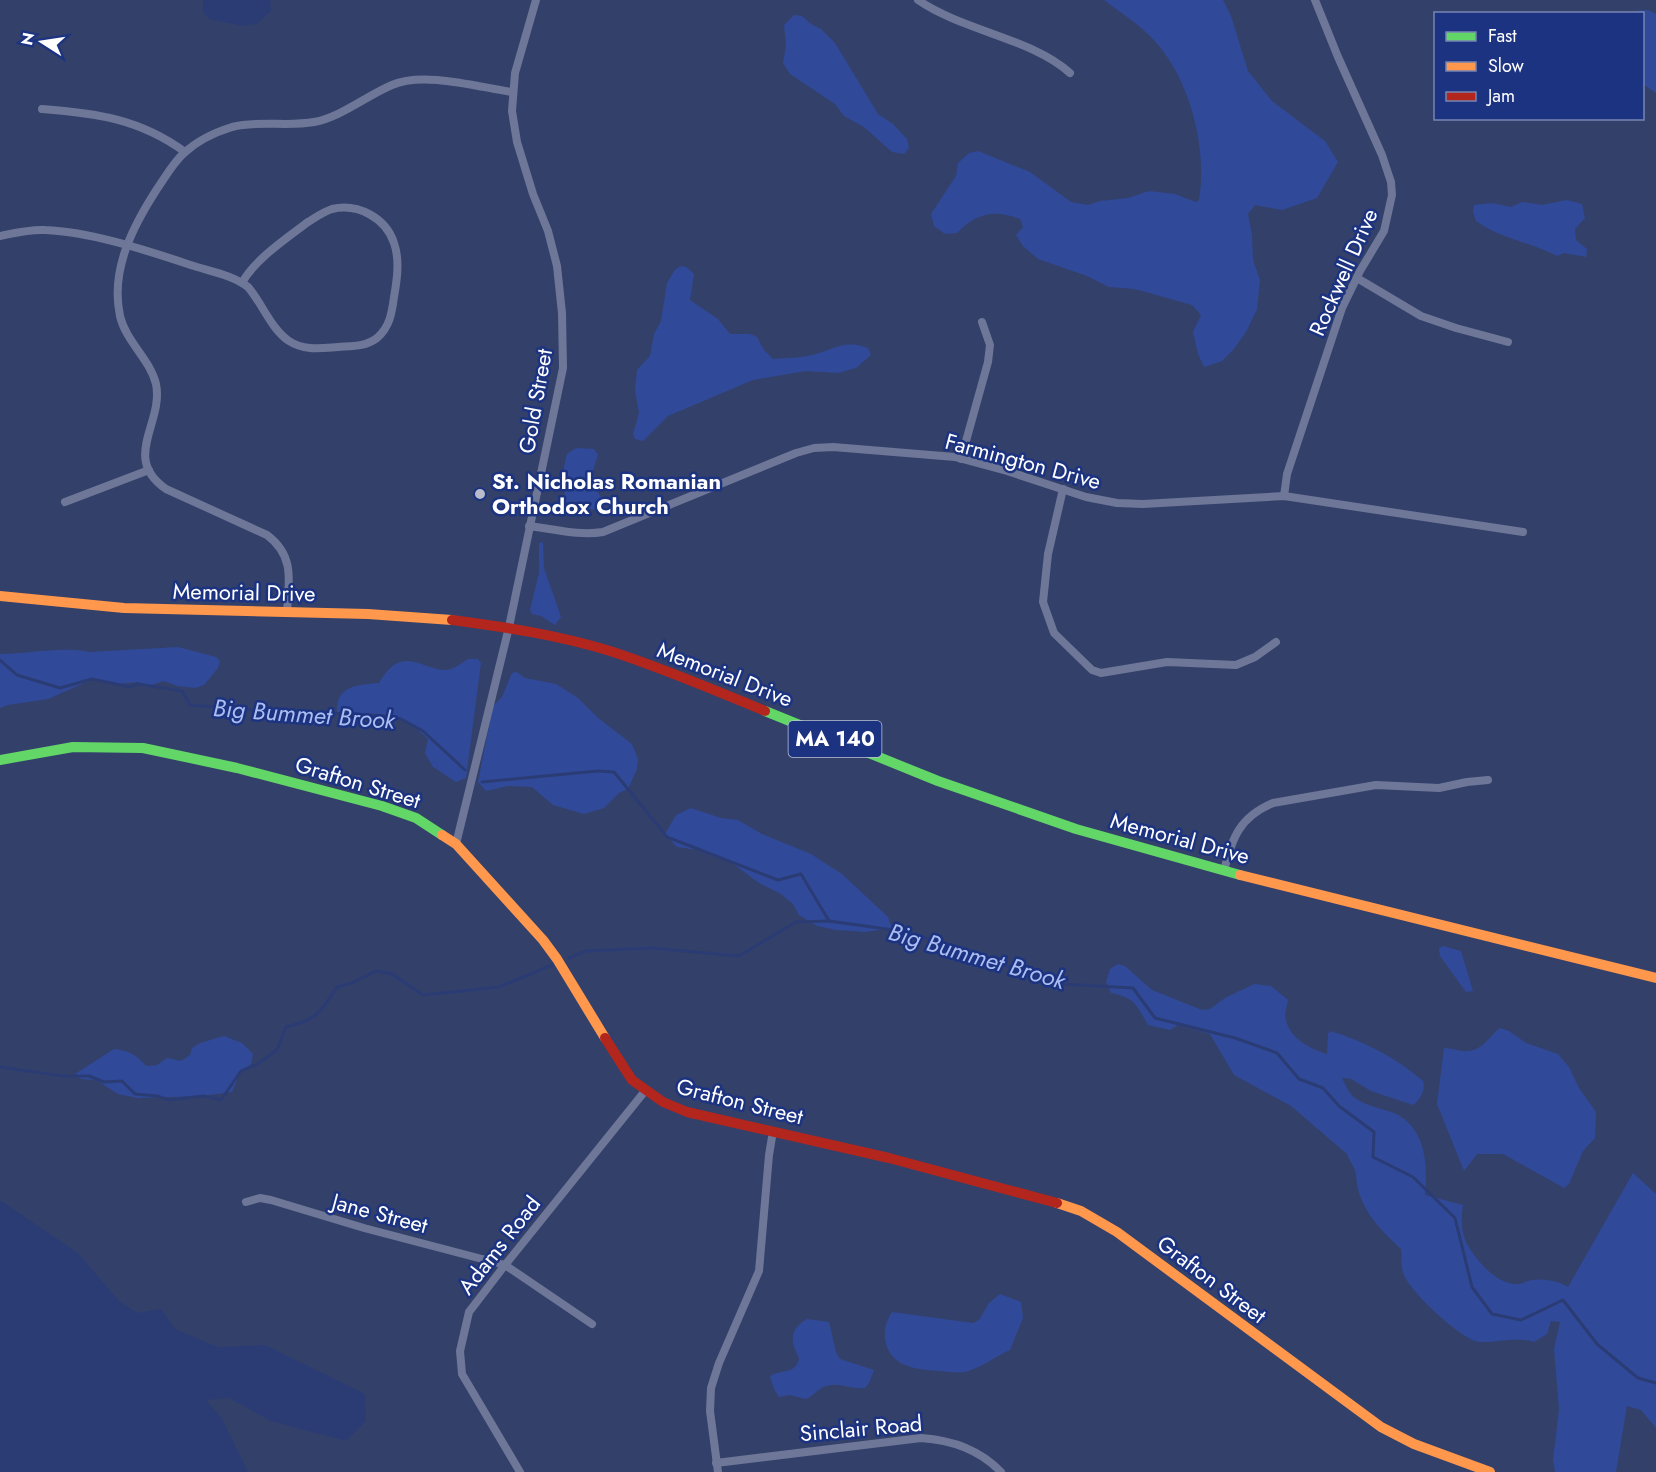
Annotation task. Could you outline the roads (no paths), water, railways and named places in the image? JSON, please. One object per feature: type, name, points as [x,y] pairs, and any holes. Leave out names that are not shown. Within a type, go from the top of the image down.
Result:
[{"type":"street","name":"Gold Street","points":[[456,844],[509,627],[560,385],[564,351],[557,266],[548,231],[533,194],[517,142],[512,111],[512,92],[521,50],[536,0]]},
{"type":"street","points":[[918,0],[942,14],[1051,59],[1070,73]]},
{"type":"street","name":"Rockwell Drive","points":[[1284,496],[1287,474],[1339,319],[1357,278],[1384,231],[1391,207],[1392,191],[1382,155],[1315,0]]},
{"type":"street","points":[[287,612],[288,564],[285,555],[275,541],[267,535],[166,489],[159,484],[149,470],[145,446],[154,413],[156,387],[150,371],[120,316],[118,285],[126,244],[144,210],[171,169],[185,152],[214,134],[262,122],[305,123],[322,120],[401,82],[429,79],[512,92]]},
{"type":"street","points":[[42,109],[88,112],[115,118],[164,138],[185,152]]},
{"type":"street","points":[[0,236],[30,230],[50,230],[126,244],[242,283],[290,341],[309,348],[362,346],[378,336],[392,314],[397,254],[389,231],[374,216],[354,209],[333,209],[314,218],[262,259],[249,270],[242,283]]},
{"type":"street","points":[[1357,278],[1426,318],[1508,342]]},
{"type":"street","points":[[961,459],[988,362],[990,345],[982,322]]},
{"type":"street","name":"Farmington Drive","points":[[529,526],[583,534],[603,532],[771,463],[814,448],[845,447],[961,459],[1101,501],[1129,504],[1284,496],[1523,532]]},
{"type":"street","points":[[65,502],[149,470]]},
{"type":"street","points":[[1063,489],[1048,554],[1043,602],[1053,633],[1092,670],[1101,673],[1167,662],[1236,665],[1255,657],[1276,642]]},
{"type":"street","name":"Memorial Drive","points":[[0,596],[124,608],[431,618],[509,627],[583,644],[634,659],[932,778],[1076,829],[1224,871],[1656,978]]},
{"type":"street","name":"Grafton Street","points":[[0,760],[39,752],[97,746],[165,752],[383,807],[416,818],[456,844],[543,940],[557,959],[623,1069],[645,1091],[663,1102],[687,1112],[889,1158],[1044,1198],[1081,1211],[1117,1232],[1381,1427],[1414,1444],[1490,1472]]},
{"type":"street","points":[[1224,871],[1234,839],[1245,820],[1259,809],[1273,803],[1376,785],[1439,788],[1488,780]]},
{"type":"street","name":"Adams Road","points":[[520,1472],[462,1374],[460,1351],[470,1312],[645,1091]]},
{"type":"street","points":[[718,1472],[710,1411],[711,1388],[718,1364],[759,1271],[773,1131]]},
{"type":"street","name":"Jane Street","points":[[246,1202],[260,1198],[271,1200],[364,1228],[505,1265],[592,1324]]},
{"type":"street","name":"Sinclair Road","points":[[716,1463],[921,1438],[945,1440],[967,1448],[988,1460],[1001,1472]]},
{"type":"waterway","name":"Big Bummet Brook","points":[[0,660],[17,675],[60,688],[92,679],[130,687],[138,684],[182,691],[190,705],[316,715],[345,713],[401,719],[423,731],[465,770]]},
{"type":"waterway","name":"Big Bummet Brook","points":[[482,782],[598,771],[614,772],[667,837],[778,880],[801,874],[829,921],[908,932],[1061,984],[1133,988],[1155,1018],[1235,1038],[1277,1053],[1299,1079],[1323,1088],[1339,1106],[1374,1132],[1373,1157],[1413,1177],[1455,1218],[1472,1287],[1492,1314],[1521,1320],[1563,1300],[1597,1344],[1638,1378],[1656,1383]]},
{"type":"waterway","points":[[569,958],[586,951],[652,948],[739,956],[796,922],[829,921]]},
{"type":"waterway","points":[[0,1067],[62,1076],[89,1076],[104,1082],[122,1081],[135,1094],[157,1096],[169,1100],[203,1096],[221,1100],[241,1071],[256,1065],[277,1050],[286,1027],[305,1021],[317,1014],[337,987],[352,983],[376,971],[392,974],[423,995],[499,987],[552,965]]},
{"type":"place","name":"St. Nicholas Romanian Orthodox Church","points":[[480,494]]}]
